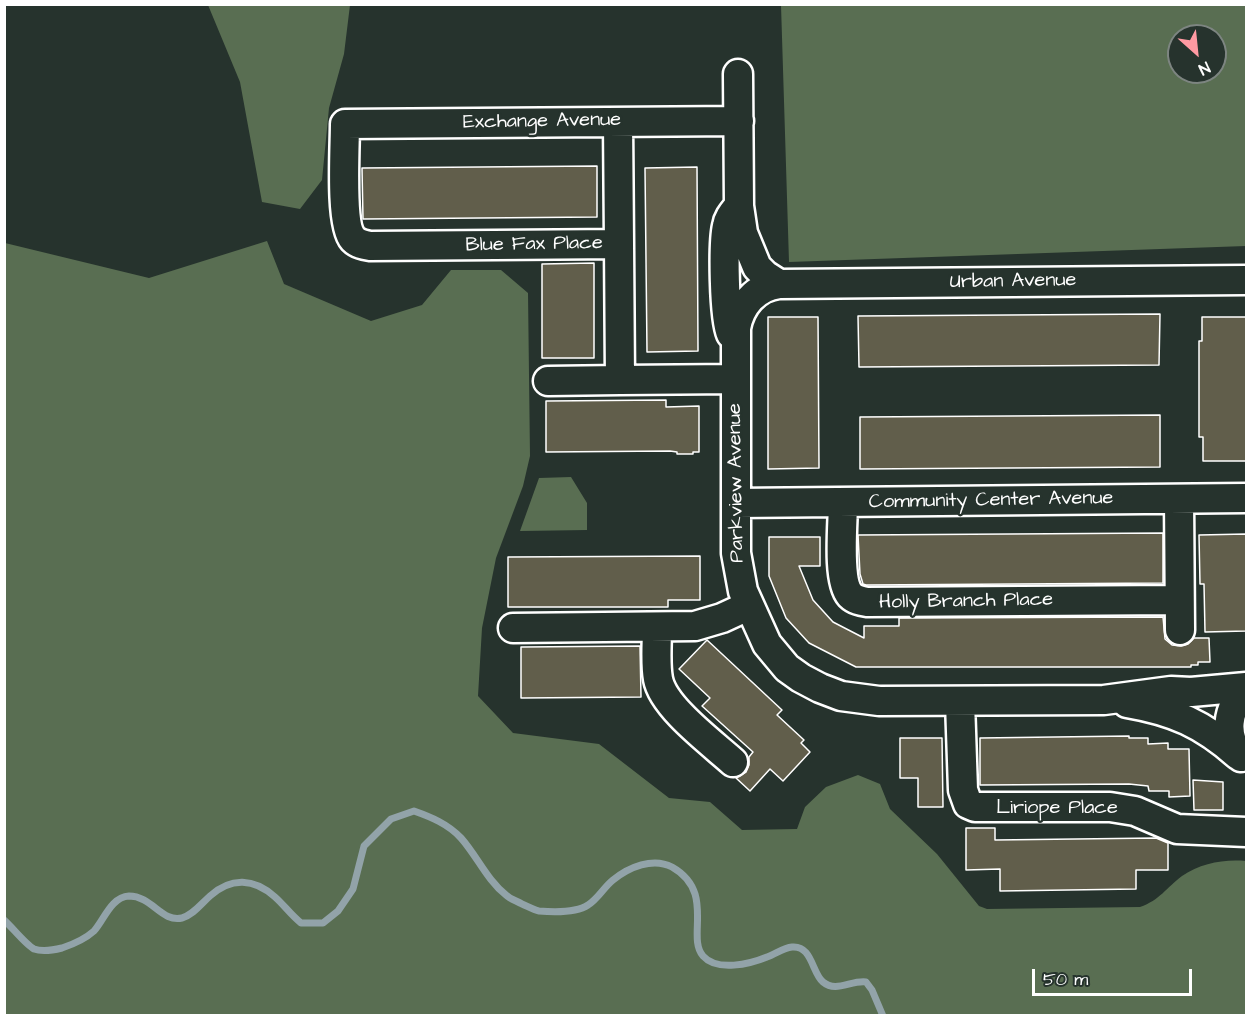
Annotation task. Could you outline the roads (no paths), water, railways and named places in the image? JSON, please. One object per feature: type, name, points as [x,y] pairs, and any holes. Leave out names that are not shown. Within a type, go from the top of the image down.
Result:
[{"type":"street","name":"Parkview Avenue","points":[[738,74],[739,206],[729,219],[726,234],[726,314],[728,328],[735,341],[736,553],[739,575],[748,606],[760,632],[776,656],[787,668],[820,688],[860,700],[960,702],[1104,700],[1171,691],[1246,689]]},
{"type":"street","name":"Exchange Avenue","points":[[345,124],[739,121]]},
{"type":"street","points":[[618,122],[619,244]]},
{"type":"street","name":"Blue Fax Place","points":[[345,124],[346,223],[354,240],[361,245],[619,244],[620,380]]},
{"type":"street","points":[[739,206],[743,233],[752,257],[765,275],[779,284]]},
{"type":"street","name":"Urban Avenue","points":[[735,341],[738,317],[742,308],[763,289],[779,284],[1246,280]]},
{"type":"street","points":[[548,381],[735,379]]},
{"type":"street","name":"Community Center Avenue","points":[[736,503],[1246,498]]},
{"type":"street","points":[[1179,499],[1180,630]]},
{"type":"street","name":"Holly Branch Place","points":[[843,502],[843,577],[850,595],[858,600],[867,602],[1179,600]]},
{"type":"street","points":[[513,628],[688,626],[709,622],[748,606]]},
{"type":"street","points":[[657,627],[658,679],[664,695],[681,715],[733,762]]},
{"type":"street","points":[[1242,759],[1232,744],[1229,731],[1234,706],[1246,689]]},
{"type":"street","name":"Parkview Avenue","points":[[1104,700],[1136,705],[1186,719],[1216,736],[1242,759]]},
{"type":"street","name":"Liriope Place","points":[[960,702],[963,790],[968,804],[975,807],[1110,807],[1135,811],[1177,829],[1246,832]]},
{"type":"waterway","points":[[4,920],[27,944],[34,949],[44,951],[62,948],[83,939],[94,931],[117,900],[123,897],[137,897],[169,917],[182,918],[193,912],[226,885],[242,882],[251,883],[267,891],[301,923],[323,923],[338,911],[353,889],[364,846],[391,819],[414,811],[433,818],[451,829],[467,845],[499,889],[512,899],[539,911],[583,908],[619,875],[641,865],[657,863],[672,867],[685,877],[693,889],[697,901],[699,948],[709,961],[725,965],[743,964],[792,947],[799,948],[808,955],[819,978],[828,985],[866,982],[883,1016]]}]
